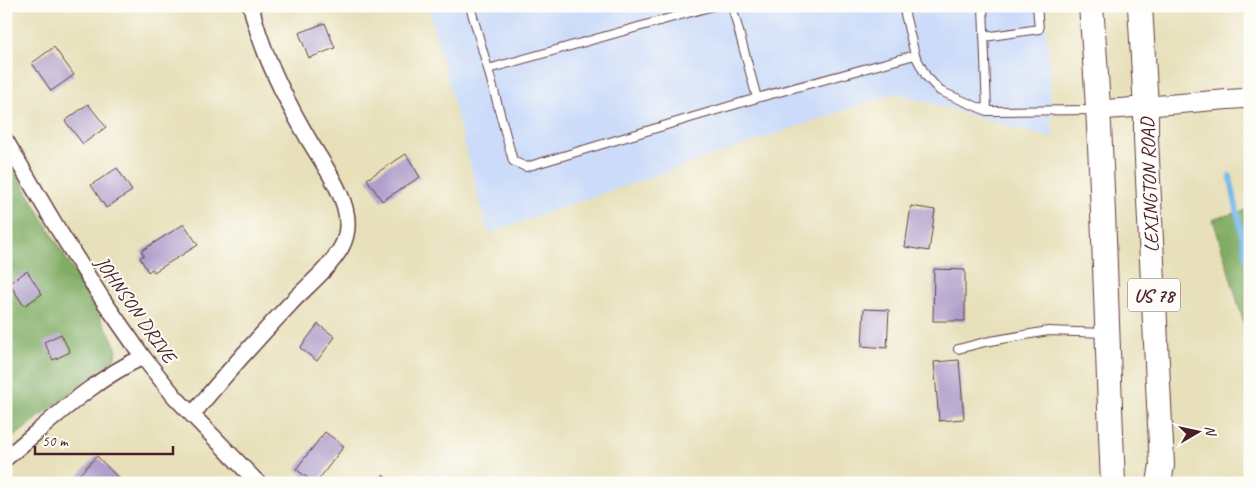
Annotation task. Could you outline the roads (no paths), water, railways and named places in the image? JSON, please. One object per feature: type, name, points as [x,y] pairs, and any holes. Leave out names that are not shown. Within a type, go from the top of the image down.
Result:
[{"type":"highway","name":"US 78","points":[[1091,6],[1098,110],[1113,483]]},
{"type":"highway","name":"LEXINGTON ROAD","points":[[1140,6],[1162,465],[1160,483]]},
{"type":"street","points":[[192,415],[239,360],[328,266],[341,248],[347,234],[348,224],[345,207],[337,189],[303,130],[264,51],[256,29],[251,6]]},
{"type":"street","points":[[1098,110],[1146,108],[1188,102],[1250,98]]},
{"type":"street","name":"JOHNSON DRIVE","points":[[6,141],[56,226],[103,300],[143,357],[175,397],[258,483]]},
{"type":"street","points":[[6,458],[120,367],[143,357]]},
{"type":"lane","points":[[470,6],[513,161],[526,167],[757,98],[915,55]]},
{"type":"lane","points":[[488,69],[713,6]]},
{"type":"lane","points":[[732,6],[757,98]]},
{"type":"lane","points":[[903,6],[915,55],[926,76],[940,91],[987,111],[1098,110]]},
{"type":"lane","points":[[983,6],[987,111]]},
{"type":"lane","points":[[984,37],[1038,29],[1037,6]]},
{"type":"lane","points":[[958,349],[985,342],[1048,331],[1107,333]]},
{"type":"waterway","points":[[1230,176],[1250,275]]}]
